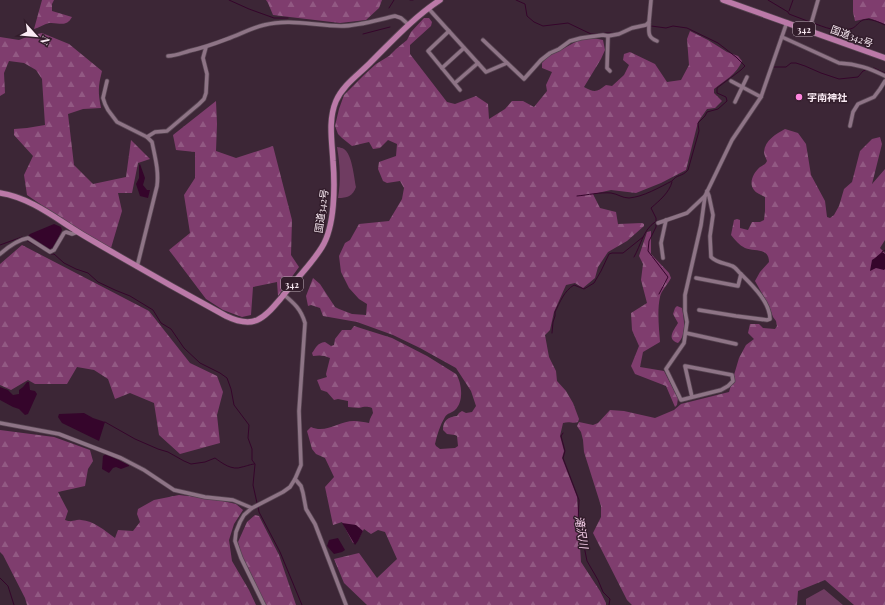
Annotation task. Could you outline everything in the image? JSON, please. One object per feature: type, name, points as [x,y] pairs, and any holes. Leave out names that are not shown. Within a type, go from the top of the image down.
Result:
[{"type":"highway","name":"国道342号","points":[[0,193],[16,196],[30,202],[137,267],[236,321],[256,321],[272,309],[314,258],[325,240],[328,231],[334,190],[331,122],[333,108],[338,96],[347,85],[408,25],[440,0]]},
{"type":"highway","name":"国道342号","points":[[723,0],[885,58]]},
{"type":"street","points":[[651,0],[649,35],[658,41]]},
{"type":"street","points":[[809,31],[818,0]]},
{"type":"street","points":[[428,8],[486,72],[507,63]]},
{"type":"street","points":[[168,56],[206,47],[264,25],[278,22],[302,22],[349,26],[395,16],[401,18],[408,25]]},
{"type":"street","points":[[483,40],[524,79],[550,53],[559,49],[570,41],[581,38],[619,34],[632,28],[646,25],[649,22]]},
{"type":"street","points":[[692,397],[684,366],[732,376],[733,381],[721,390],[681,400],[666,369],[684,343],[687,322],[685,295],[701,225],[705,196],[732,140],[761,97],[787,22]]},
{"type":"street","points":[[449,32],[428,52],[460,90]]},
{"type":"street","points":[[608,36],[607,68],[610,71]]},
{"type":"street","points":[[782,37],[839,62],[867,68],[885,76]]},
{"type":"street","points":[[147,137],[155,132],[167,131],[204,99],[206,94],[207,74],[203,58],[206,47]]},
{"type":"street","points":[[442,68],[464,48]]},
{"type":"street","points":[[455,83],[478,63]]},
{"type":"street","points":[[735,102],[747,77]]},
{"type":"street","points":[[107,81],[103,98],[108,110],[117,122],[147,137],[152,142],[158,171],[153,205],[137,267]]},
{"type":"street","points":[[731,81],[761,97]]},
{"type":"street","points":[[850,126],[853,112],[858,104],[874,97],[885,81]]},
{"type":"street","points":[[699,310],[770,320],[771,316],[768,307],[762,298],[741,274],[732,266],[715,261],[711,257],[710,236],[713,215],[707,191]]},
{"type":"street","points":[[658,223],[687,213],[705,196]]},
{"type":"street","points":[[663,258],[662,242],[666,220]]},
{"type":"street","points":[[0,254],[9,246],[28,238],[50,252],[54,250],[64,233],[66,232],[72,234],[78,232]]},
{"type":"street","points":[[696,278],[738,286],[741,274]]},
{"type":"street","points":[[264,605],[241,558],[236,541],[236,532],[244,515],[252,508],[290,487],[296,479],[301,465],[299,412],[305,323],[299,309],[283,294]]},
{"type":"street","points":[[686,333],[736,344]]},
{"type":"street","points":[[0,423],[59,434],[121,458],[144,470],[174,490],[205,497],[233,500],[252,508]]},
{"type":"street","points":[[296,479],[301,486],[306,509],[315,524],[346,605]]},
{"type":"shaded area","points":[[337,147],[344,149],[349,156],[356,187],[355,190],[347,197],[341,198],[338,198],[340,172]]},
{"type":"shaded area","points":[[140,164],[145,178],[143,185],[147,190],[150,190],[148,198],[140,196],[136,184],[139,178]]},
{"type":"shaded area","points":[[54,224],[61,227],[62,230],[53,249],[50,250],[28,236],[30,234]]},
{"type":"shaded area","points":[[882,252],[885,254],[885,269],[876,268],[870,271],[872,260]]},
{"type":"shaded area","points":[[27,382],[29,382],[30,390],[35,391],[37,394],[28,414],[25,415],[19,409],[0,400],[0,387],[8,390],[13,395],[19,394],[19,390]]},
{"type":"shaded area","points":[[84,413],[105,422],[99,441],[62,423],[58,417],[59,414]]},
{"type":"shaded area","points":[[106,454],[129,466],[121,469],[116,467],[113,468],[109,473],[102,469],[103,456]]},
{"type":"shaded area","points":[[342,523],[356,525],[363,531],[355,545]]},
{"type":"shaded area","points":[[338,538],[345,550],[334,554],[327,546],[329,540]]},
{"type":"shaded area","points":[[824,589],[843,605],[806,605],[806,599]]},
{"type":"green space","points":[[42,0],[54,0],[52,4],[52,11],[72,17],[70,20],[62,24],[49,23],[34,29]]},
{"type":"green space","points":[[266,0],[382,0],[379,8],[366,20],[340,23],[273,15]]},
{"type":"green space","points":[[853,0],[885,0],[885,24],[869,18],[855,21]]},
{"type":"green space","points":[[424,18],[429,18],[432,22],[431,26],[410,45],[410,54],[447,102],[455,104],[476,96],[488,104],[489,119],[505,109],[512,101],[523,101],[534,107],[547,91],[546,85],[552,72],[542,68],[542,63],[549,55],[579,40],[593,38],[603,40],[605,50],[584,87],[593,91],[596,91],[606,85],[612,86],[624,75],[629,65],[623,60],[624,54],[630,52],[655,64],[667,82],[681,80],[689,65],[687,39],[690,31],[727,52],[738,56],[742,61],[734,73],[714,89],[714,93],[722,101],[715,108],[707,109],[698,122],[686,170],[661,183],[636,193],[611,190],[593,194],[600,208],[616,212],[618,224],[642,223],[644,226],[627,241],[608,252],[598,267],[595,278],[583,288],[575,283],[566,285],[554,312],[550,330],[545,335],[549,357],[556,371],[557,381],[566,391],[573,403],[579,419],[576,423],[563,423],[560,436],[564,451],[562,458],[577,497],[581,562],[600,591],[606,605],[367,605],[344,583],[334,559],[359,553],[377,578],[397,559],[385,532],[378,530],[371,534],[364,529],[358,540],[353,543],[342,522],[333,525],[325,487],[334,477],[325,458],[316,454],[312,449],[307,431],[311,427],[322,429],[354,421],[369,423],[373,413],[372,408],[370,407],[348,407],[348,401],[338,399],[334,400],[327,392],[321,390],[317,380],[327,377],[326,374],[330,358],[326,356],[313,356],[312,353],[317,346],[320,343],[325,342],[331,346],[334,345],[335,339],[342,330],[351,330],[354,326],[392,338],[427,356],[456,374],[461,387],[460,402],[454,411],[446,416],[440,427],[435,444],[440,449],[455,448],[458,446],[457,436],[447,434],[443,430],[445,421],[451,417],[457,416],[462,411],[466,413],[472,412],[476,406],[471,391],[456,368],[393,335],[357,322],[323,316],[320,308],[311,305],[308,306],[306,296],[313,278],[320,284],[335,307],[352,314],[366,315],[367,304],[359,299],[349,288],[341,272],[339,256],[345,243],[350,240],[359,224],[389,221],[402,199],[404,188],[400,181],[387,183],[383,181],[378,169],[379,162],[396,156],[397,144],[388,140],[380,148],[373,149],[369,142],[352,146],[338,134],[335,126],[344,95],[376,64],[389,56],[407,40],[411,32]]},
{"type":"green space","points":[[42,33],[69,44],[102,71],[99,90],[101,108],[83,109],[68,114],[74,165],[93,184],[126,177],[131,140],[150,159],[138,163],[132,193],[118,193],[122,211],[111,248],[82,233],[27,195],[24,175],[33,156],[14,135],[14,129],[45,125],[42,79],[36,70],[24,63],[9,61],[4,73],[5,93],[0,96],[0,37],[19,40]]},
{"type":"green space","points":[[216,101],[216,151],[236,158],[273,146],[292,220],[291,255],[299,267],[278,296],[277,282],[253,287],[251,315],[242,317],[223,310],[206,299],[169,250],[190,233],[184,195],[195,178],[195,152],[176,150],[173,135]]},
{"type":"green space","points":[[785,129],[798,133],[806,144],[811,175],[825,201],[827,217],[830,218],[834,215],[839,206],[844,189],[852,182],[860,151],[872,139],[880,137],[882,144],[872,184],[885,169],[885,240],[880,248],[885,253],[885,605],[854,605],[825,580],[798,591],[797,605],[632,605],[627,600],[593,533],[601,517],[601,506],[584,452],[581,432],[577,426],[579,422],[593,425],[598,423],[610,410],[624,411],[655,418],[674,410],[681,404],[729,392],[739,358],[746,345],[754,339],[748,333],[750,324],[759,324],[763,328],[775,329],[777,326],[776,321],[755,281],[760,272],[769,262],[767,254],[743,247],[731,235],[734,220],[740,220],[740,228],[748,230],[752,222],[760,222],[764,220],[765,197],[755,191],[752,187],[752,178],[760,167],[767,161],[764,152],[766,144]]},
{"type":"green space","points":[[651,231],[651,254],[669,273],[671,278],[662,292],[659,302],[658,320],[660,342],[643,352],[640,367],[664,371],[678,398],[677,405],[675,407],[666,386],[635,374],[631,366],[639,346],[632,330],[631,313],[647,303],[641,280],[643,264],[639,256],[647,232]]},
{"type":"green space","points":[[22,245],[149,311],[190,363],[217,376],[223,392],[217,415],[220,443],[180,454],[159,435],[154,403],[130,393],[115,399],[108,379],[94,370],[77,367],[67,384],[35,384],[28,380],[11,390],[0,385],[0,264]]},
{"type":"green space","points":[[677,306],[682,308],[684,327],[683,336],[678,343],[672,339],[673,331],[678,323],[673,314]]},
{"type":"green space","points":[[0,430],[54,437],[90,450],[93,461],[88,469],[85,486],[58,492],[68,511],[65,520],[81,520],[90,522],[99,526],[115,538],[118,530],[133,531],[140,522],[137,514],[138,509],[154,500],[179,495],[214,499],[236,504],[243,510],[234,524],[229,540],[232,561],[256,605],[27,605],[25,598],[3,555],[0,552]]},
{"type":"green space","points":[[255,515],[259,516],[279,555],[296,605],[265,605],[242,557],[238,542],[247,522]]},
{"type":"waterway","points":[[229,0],[274,18],[288,18]]},
{"type":"waterway","points":[[389,8],[394,0]]},
{"type":"waterway","points":[[516,0],[525,4],[527,16],[534,22],[543,26],[568,23],[591,34],[613,33]]},
{"type":"waterway","points":[[768,0],[789,14],[810,22]]},
{"type":"waterway","points":[[789,11],[793,0]]},
{"type":"waterway","points":[[813,23],[831,29],[841,30],[852,28],[863,20],[874,21],[885,25]]},
{"type":"waterway","points":[[577,196],[607,193],[627,198],[634,197],[657,189],[672,181],[676,177],[684,174],[688,170],[699,131],[698,123],[707,112],[718,109],[727,101],[726,97],[717,93],[717,88],[745,66],[718,43],[687,28],[673,26],[666,28],[651,26]]},
{"type":"waterway","points":[[363,34],[390,27]]},
{"type":"waterway","points":[[633,29],[648,27]]},
{"type":"waterway","points":[[774,67],[786,67],[791,63],[796,63],[839,79],[858,77],[863,71],[866,70]]},
{"type":"waterway","points":[[871,69],[874,68],[885,73]]},
{"type":"waterway","points":[[659,294],[668,277],[648,251],[649,241],[656,227],[656,218],[651,208],[666,193],[672,182]]},
{"type":"waterway","points":[[634,257],[645,233],[655,222]]},
{"type":"waterway","points":[[0,245],[22,237],[24,238]]},
{"type":"waterway","points":[[552,333],[555,312],[568,290],[574,285],[584,289],[594,283],[609,254],[623,253],[643,237]]},
{"type":"waterway","points":[[26,240],[42,249]]},
{"type":"waterway","points":[[50,254],[54,254],[64,263],[88,273],[98,282],[130,296],[153,310],[161,323],[171,329],[184,348],[200,363],[227,378],[234,405],[249,425],[248,438],[252,449],[252,460],[255,464],[253,485],[257,503]]},
{"type":"waterway","points":[[105,422],[135,439],[168,452],[191,464],[205,462],[215,458],[227,466],[235,468],[254,464]]},
{"type":"waterway","name":"滝沢川","points":[[563,433],[561,436],[565,451],[563,458],[579,500],[578,523],[587,561],[603,592],[610,599],[609,605]]},
{"type":"waterway","points":[[258,506],[259,512],[280,552],[302,605]]},
{"type":"waterway","points":[[0,578],[8,586],[14,605]]},
{"type":"place","name":"宇南神社","points":[[799,97]]}]
